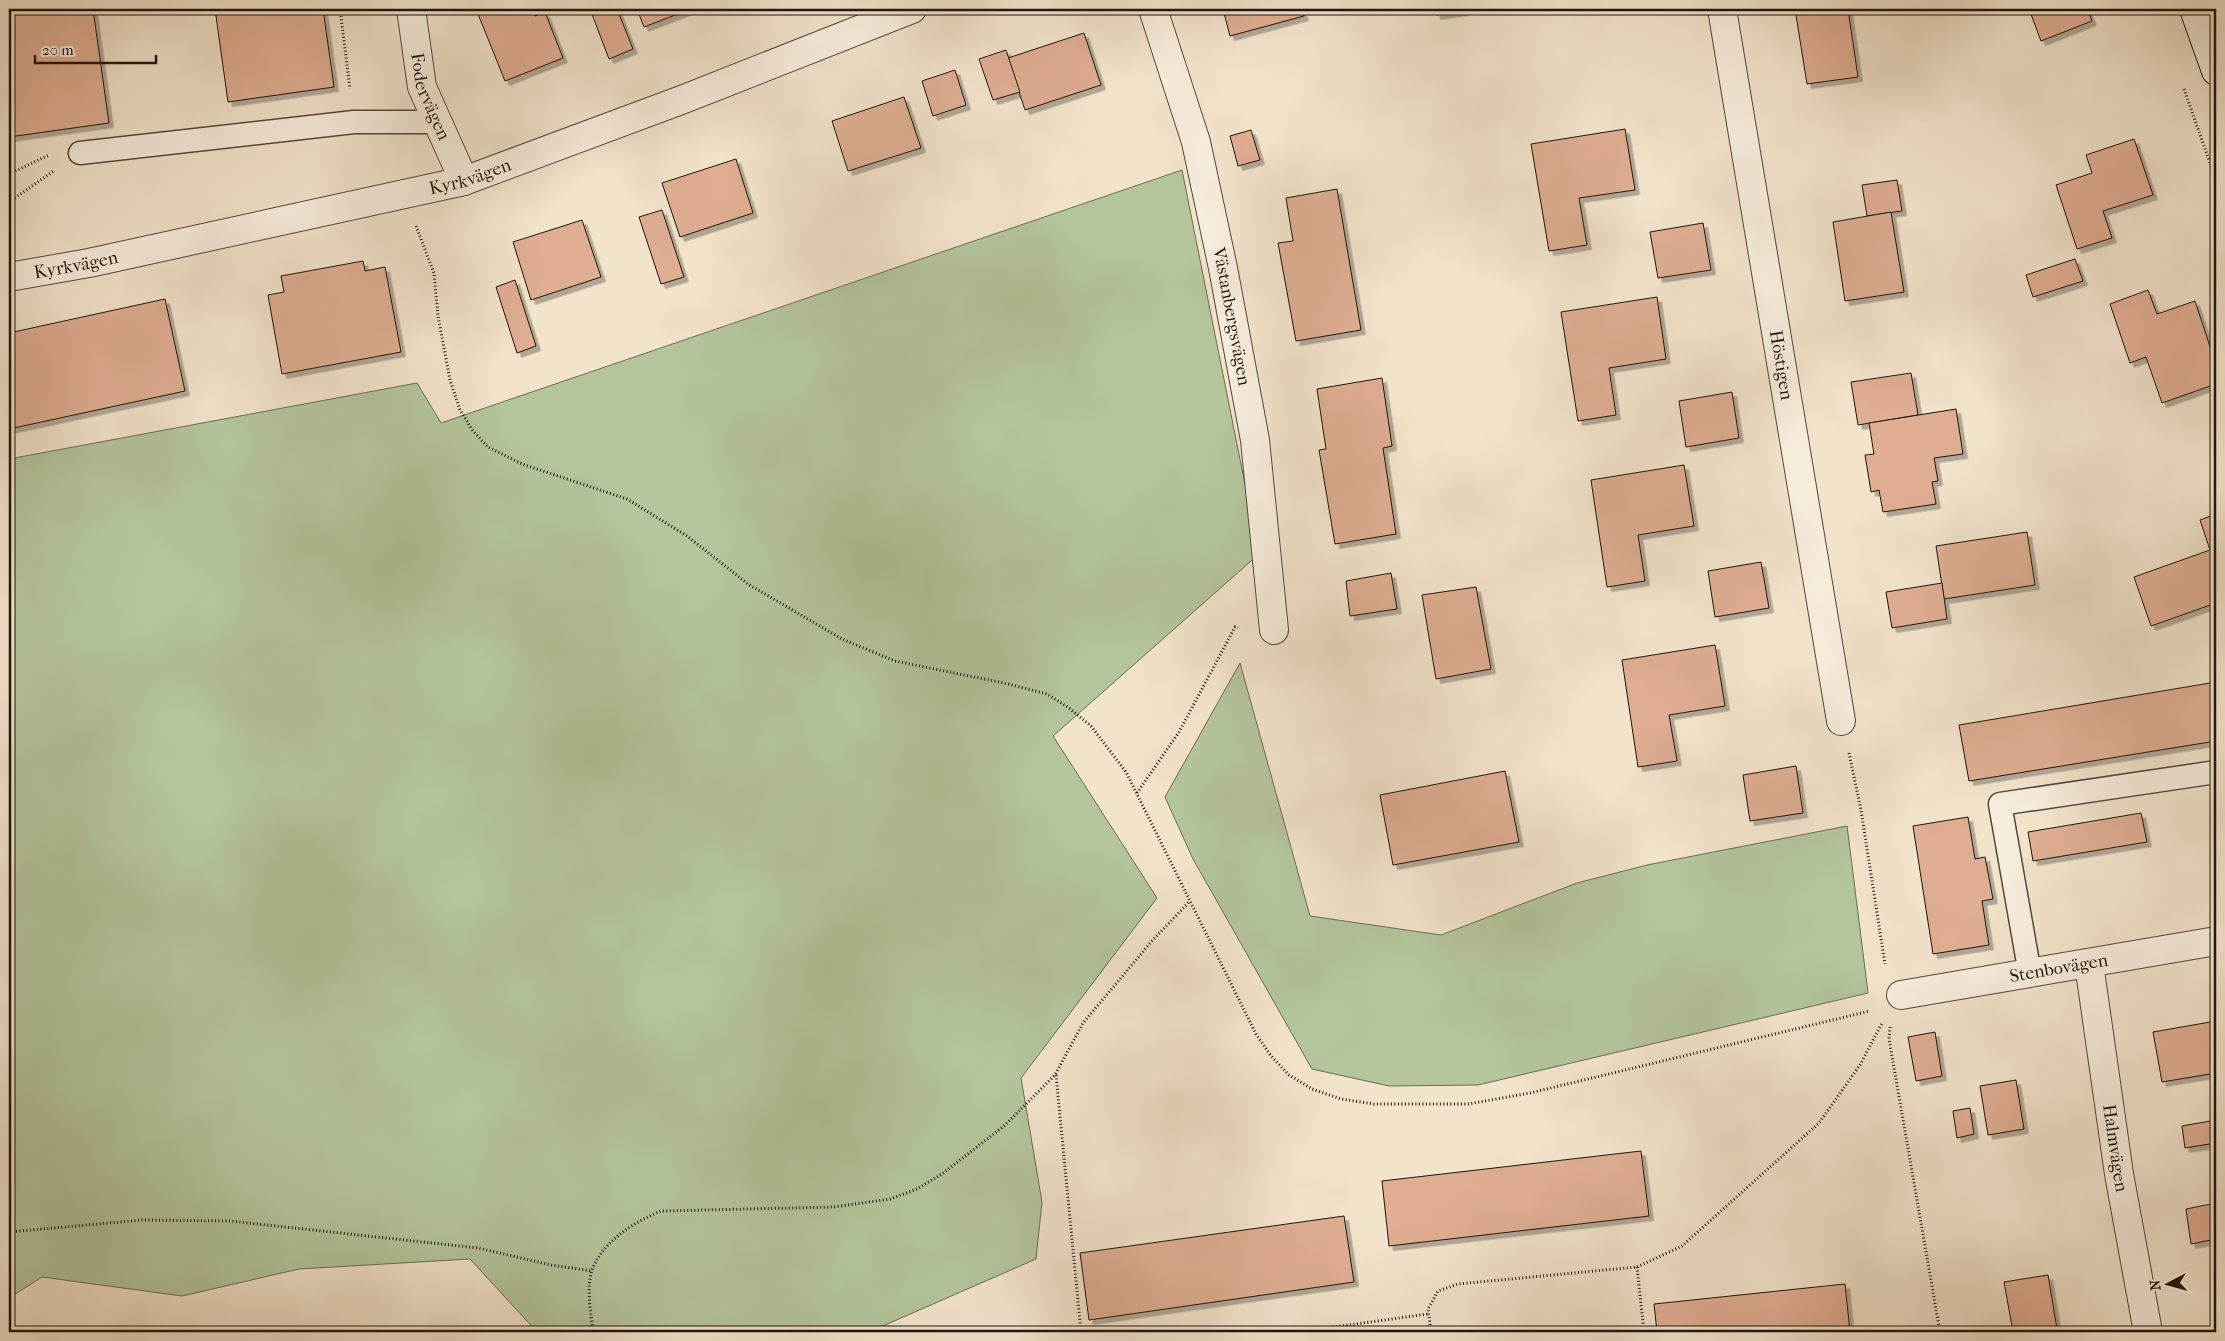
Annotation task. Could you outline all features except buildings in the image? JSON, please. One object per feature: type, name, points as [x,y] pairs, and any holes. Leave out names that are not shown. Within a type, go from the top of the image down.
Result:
[{"type":"street","name":"Fodervägen","points":[[411,9],[422,87],[464,181]]},
{"type":"street","name":"Kyrkvägen","points":[[9,277],[89,263],[464,181],[684,99],[912,9]]},
{"type":"street","name":"Västanbergsvägen","points":[[1153,9],[1196,142],[1223,268],[1255,440],[1274,630]]},
{"type":"street","name":"Höstigen","points":[[1722,9],[1841,721]]},
{"type":"street","points":[[2194,9],[2216,71]]},
{"type":"street","name":"Stenbovägen","points":[[1896,1000],[2216,941]]},
{"type":"street","name":"Halmvägen","points":[[2089,964],[2119,1174],[2148,1332]]},
{"type":"lane","points":[[80,153],[354,122],[438,122]]},
{"type":"lane","points":[[2030,974],[2000,804],[2216,772]]},
{"type":"path","points":[[340,9],[354,122]]},
{"type":"path","points":[[2181,81],[2216,180]]},
{"type":"path","points":[[9,174],[57,151],[80,153]]},
{"type":"path","points":[[9,202],[80,153]]},
{"type":"path","points":[[415,223],[419,240],[434,273],[438,316],[450,380],[460,410],[473,431],[488,447],[522,464],[627,498],[687,536],[748,584],[842,640],[895,661],[1004,683],[1047,694],[1069,708],[1091,726],[1126,772],[1256,1034],[1271,1056],[1289,1075],[1312,1089],[1350,1100],[1374,1104],[1468,1104],[1530,1094],[1896,1000]]},
{"type":"path","points":[[1137,794],[1179,732],[1235,627],[1274,630]]},
{"type":"path","points":[[593,1332],[590,1298],[592,1271],[606,1248],[637,1221],[661,1211],[834,1207],[890,1199],[917,1189],[942,1174],[1004,1126],[1056,1074],[1083,1023],[1152,941],[1190,901]]},
{"type":"path","points":[[1431,1332],[1428,1309],[1438,1291],[1458,1284],[1637,1267],[1682,1246],[1819,1123],[1860,1065],[1896,1000]]},
{"type":"path","points":[[1056,1074],[1082,1332]]},
{"type":"path","points":[[9,1232],[142,1220],[230,1221],[478,1248],[551,1265],[592,1271]]},
{"type":"path","points":[[1637,1267],[1644,1332]]},
{"type":"path","points":[[1298,1332],[1428,1314]]},
{"type":"green space","points":[[1182,170],[1259,554],[1053,736],[1157,898],[1021,1078],[1042,1202],[1036,1259],[869,1332],[537,1332],[470,1259],[299,1269],[182,1296],[42,1277],[9,1298],[9,459],[417,383],[441,423]]},
{"type":"green space","points":[[1240,663],[1310,916],[1441,935],[1577,883],[1647,865],[1847,826],[1868,993],[1478,1085],[1389,1086],[1312,1069],[1193,859],[1165,797]]}]
